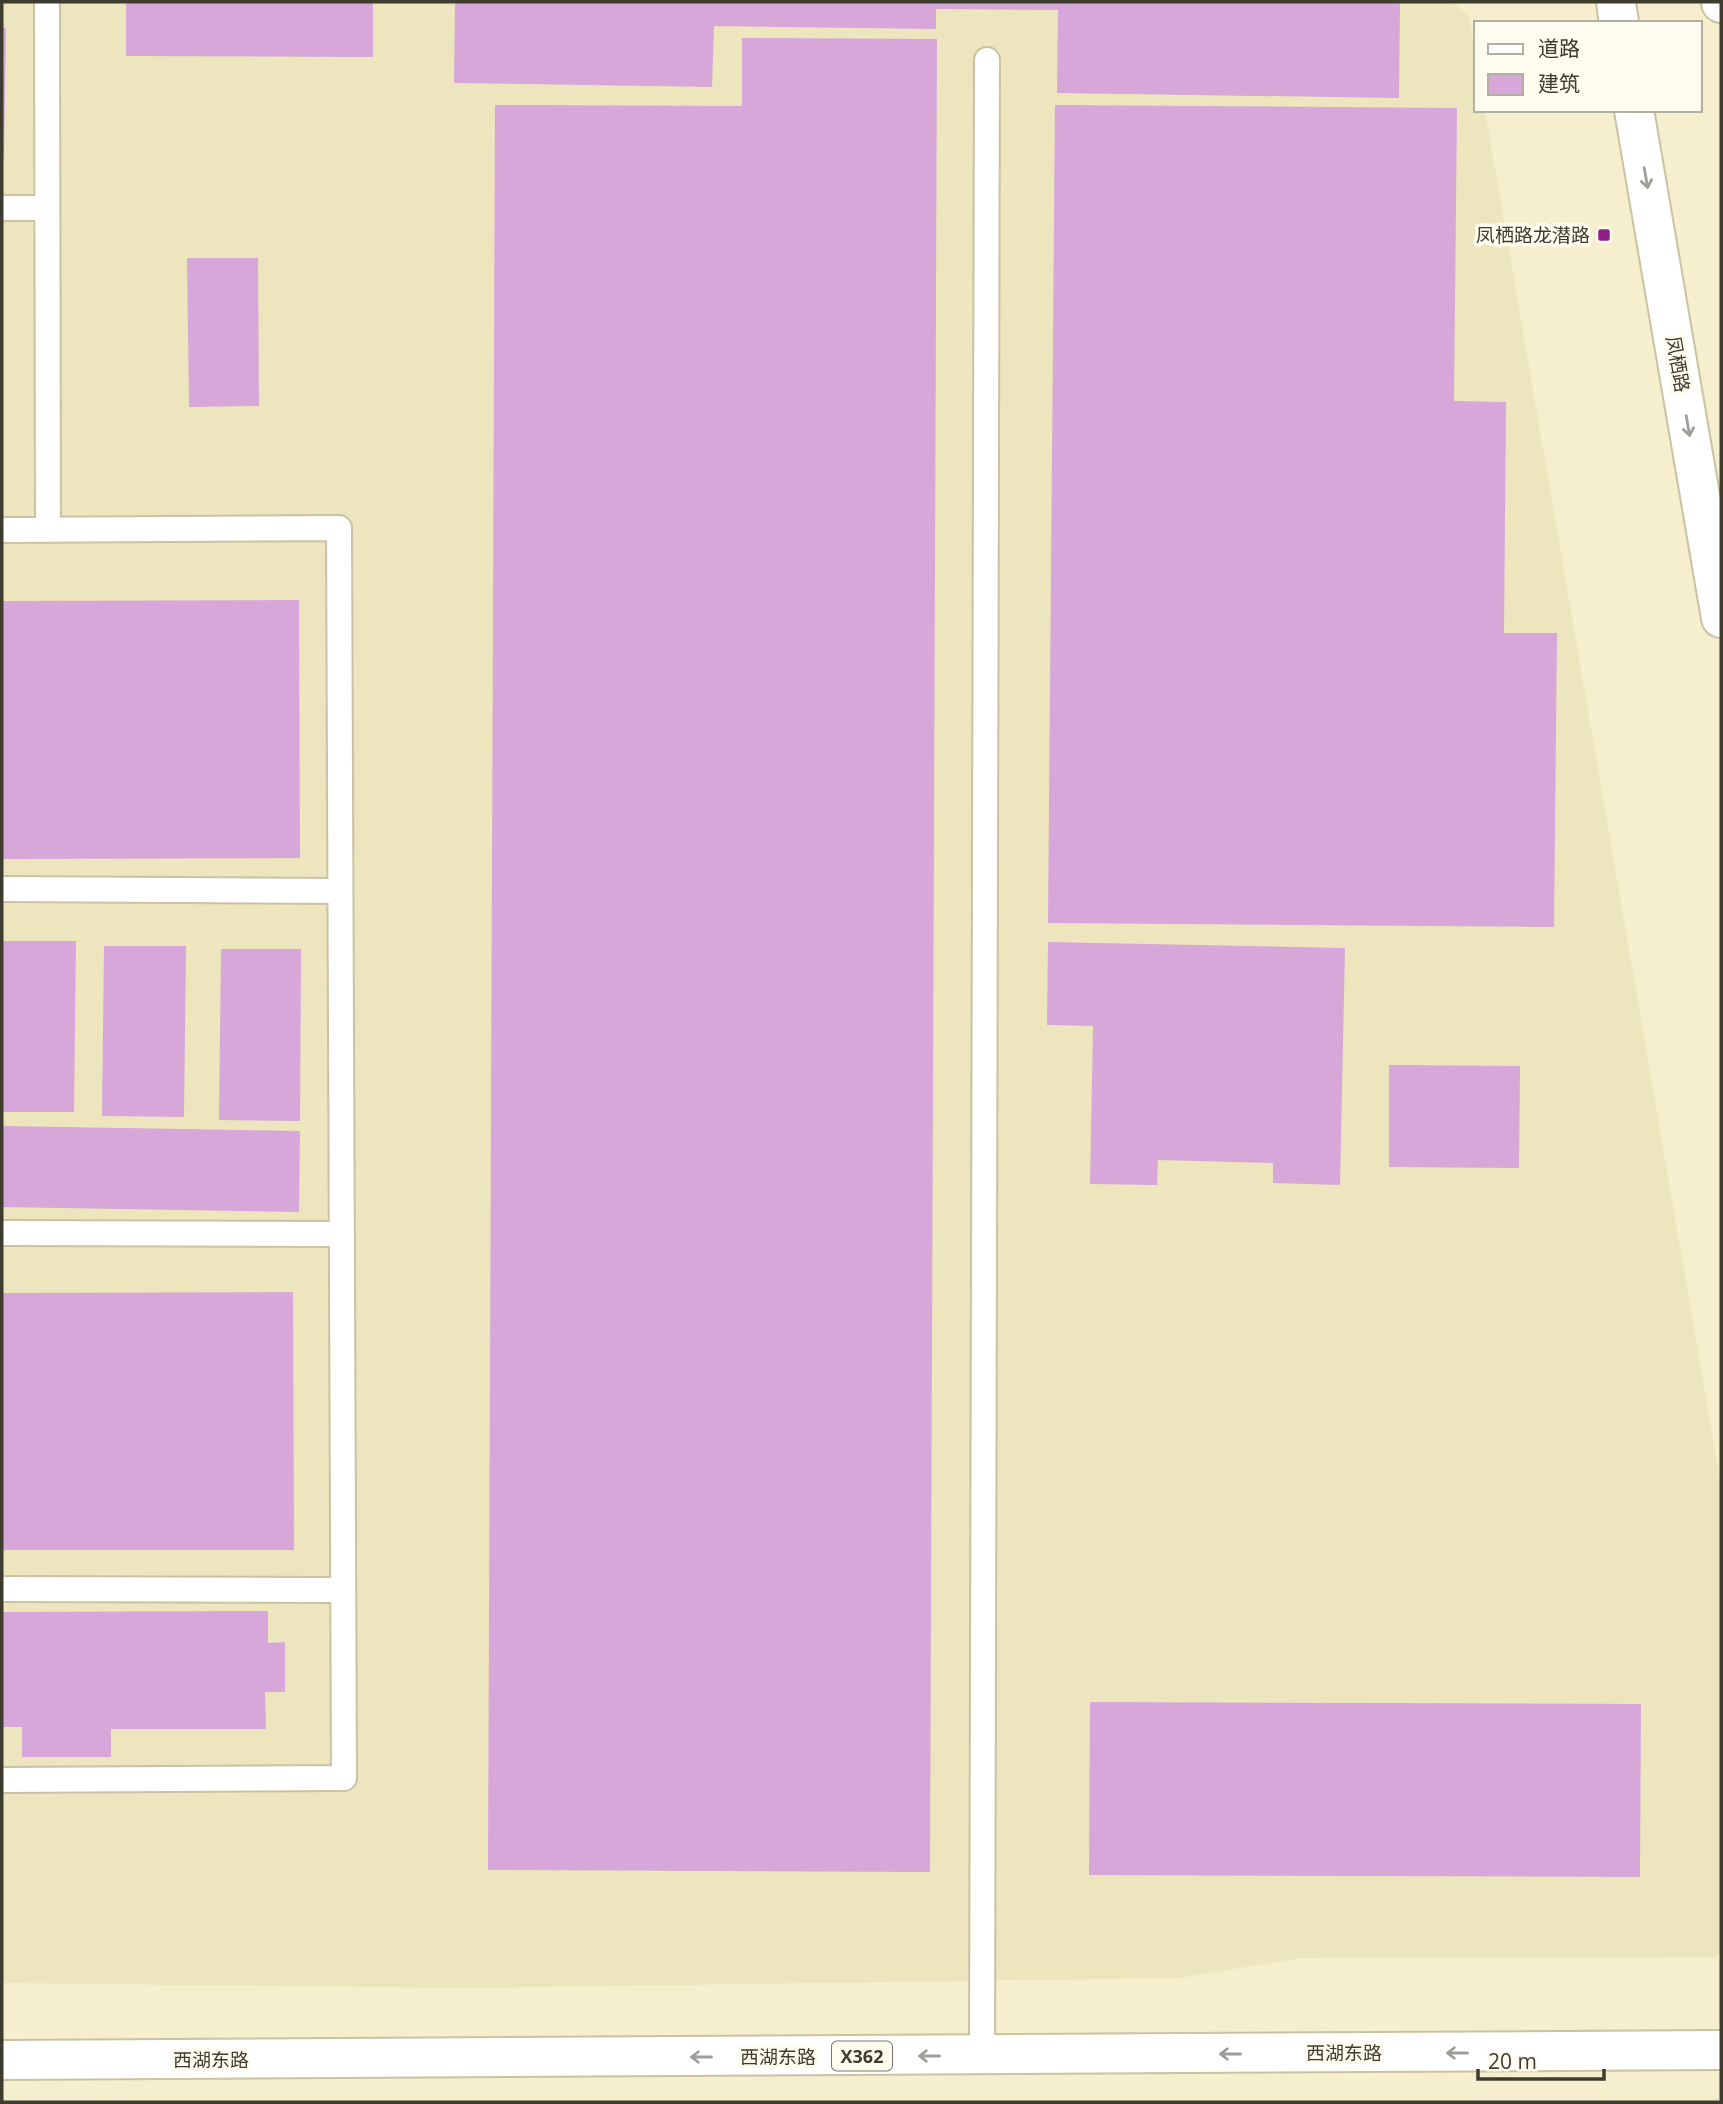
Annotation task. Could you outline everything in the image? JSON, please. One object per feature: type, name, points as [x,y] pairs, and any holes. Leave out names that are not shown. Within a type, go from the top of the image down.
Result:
[{"type":"main road","points":[[1616,2],[1619,21]]},
{"type":"main road","name":"凤栖路","points":[[1634,112],[1721,618]]},
{"type":"main road","name":"西湖东路","points":[[2,2060],[1721,2050]]},
{"type":"lane","points":[[47,2],[48,530]]},
{"type":"lane","points":[[982,2056],[988,60]]},
{"type":"lane","points":[[2,208],[47,208]]},
{"type":"lane","points":[[2,530],[339,528],[344,1778],[2,1780]]},
{"type":"lane","points":[[2,889],[340,891]]},
{"type":"lane","points":[[2,1233],[342,1234]]},
{"type":"lane","points":[[2,1589],[343,1590]]},
{"type":"shaded area","points":[[2,2],[1453,2],[1469,15],[1474,46],[1474,112],[1485,112],[1721,1486],[1721,1950],[1717,1957],[1301,1958],[1179,1978],[466,1988],[2,1983]]},
{"type":"building","points":[[126,2],[373,2],[373,57],[126,56]]},
{"type":"building","points":[[455,2],[1400,2],[1399,98],[1057,93],[1058,10],[936,9],[936,29],[714,26],[712,87],[454,83]]},
{"type":"building","points":[[2,28],[6,28],[4,159],[2,159]]},
{"type":"building","points":[[742,38],[937,39],[930,1872],[488,1870],[495,105],[742,106]]},
{"type":"building","points":[[1055,105],[1457,108],[1454,401],[1506,402],[1504,633],[1557,633],[1554,927],[1048,923]]},
{"type":"building","points":[[187,258],[258,258],[259,406],[189,407]]},
{"type":"building","points":[[299,600],[300,858],[2,859],[2,601]]},
{"type":"building","points":[[2,941],[76,941],[74,1112],[2,1112]]},
{"type":"building","points":[[1048,942],[1345,948],[1340,1185],[1273,1183],[1273,1163],[1158,1160],[1157,1185],[1090,1184],[1093,1026],[1047,1025]]},
{"type":"building","points":[[104,946],[186,946],[184,1117],[102,1116]]},
{"type":"building","points":[[221,949],[301,949],[300,1121],[219,1120]]},
{"type":"building","points":[[1389,1065],[1520,1066],[1519,1168],[1389,1167]]},
{"type":"building","points":[[2,1126],[300,1131],[299,1212],[2,1207]]},
{"type":"building","points":[[293,1292],[294,1550],[2,1550],[2,1293]]},
{"type":"building","points":[[268,1611],[268,1643],[285,1642],[285,1692],[265,1692],[266,1729],[111,1729],[111,1757],[22,1757],[22,1727],[2,1727],[2,1612]]},
{"type":"building","points":[[1090,1702],[1641,1704],[1640,1877],[1089,1875]]},
{"type":"place","name":"凤栖路龙潜路","points":[[1604,235]]}]
